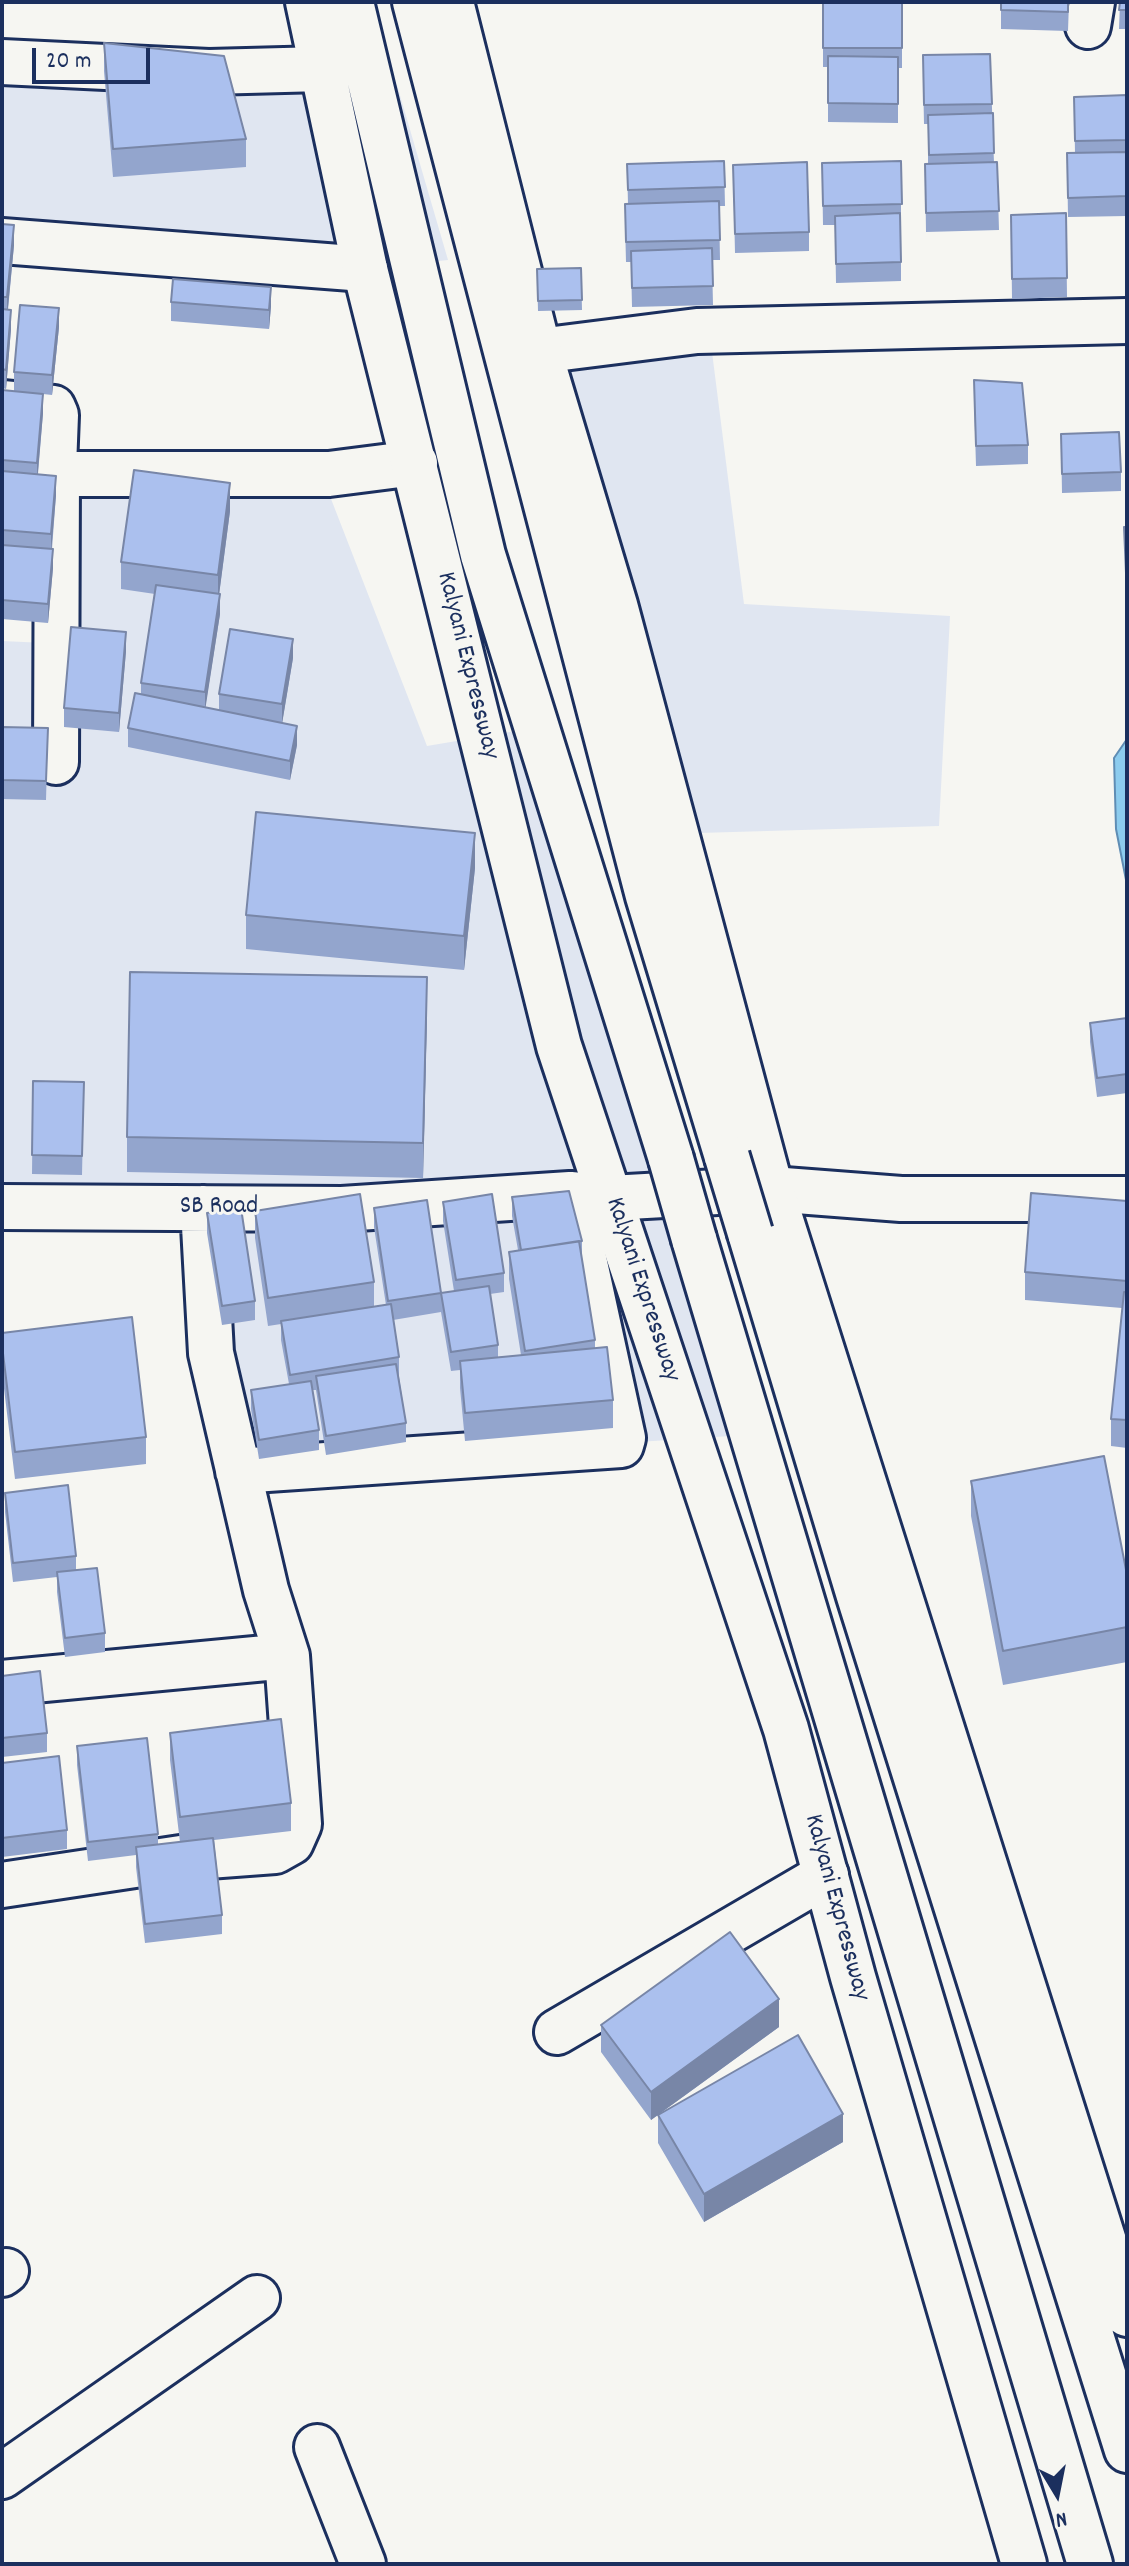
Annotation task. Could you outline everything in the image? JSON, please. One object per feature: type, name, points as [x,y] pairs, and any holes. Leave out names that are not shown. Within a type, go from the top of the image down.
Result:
[{"type":"main road","name":"Kalyani Expressway","points":[[308,2],[365,269],[559,1046],[590,1196],[786,1729],[1024,2564]]},
{"type":"main road","points":[[351,2],[483,555],[671,1159],[1090,2564]]},
{"type":"main road","points":[[415,2],[648,896],[859,1596],[1127,2450]]},
{"type":"main road","points":[[451,2],[539,351],[615,605],[771,1189],[1127,2314]]},
{"type":"main road","points":[[2,62],[209,72],[322,69]]},
{"type":"main road","points":[[2,241],[365,269]]},
{"type":"main road","points":[[539,351],[697,331],[909,325],[1038,326],[1127,321]]},
{"type":"main road","points":[[2,403],[53,408],[56,415],[56,762]]},
{"type":"main road","points":[[57,474],[329,474],[415,463]]},
{"type":"main road","name":"SB Road","points":[[2,1207],[342,1209],[771,1189],[901,1199],[1127,1199]]},
{"type":"main road","points":[[238,1471],[621,1445],[623,1438],[590,1196]]},
{"type":"main road","points":[[2,1885],[181,1858],[275,1851],[291,1842],[299,1824],[287,1656],[266,1590],[211,1353],[203,1208]]},
{"type":"main road","points":[[2,1683],[287,1656]]},
{"type":"main road","points":[[557,2032],[826,1875]]},
{"type":"main road","points":[[2,2476],[257,2298]]},
{"type":"main road","points":[[317,2447],[363,2564]]},
{"type":"shaded area","points":[[236,51],[397,85],[448,260],[299,276],[2,241],[2,69]]},
{"type":"shaded area","points":[[712,352],[744,604],[950,616],[939,826],[630,835],[513,377]]},
{"type":"shaded area","points":[[326,486],[427,746],[551,725],[670,1174],[324,1201],[2,1192],[2,641],[67,644],[65,493]]},
{"type":"shaded area","points":[[671,1191],[731,1436],[248,1467],[195,1220]]},
{"type":"water","points":[[1127,739],[1127,885],[1116,829],[1114,758]]},
{"type":"building","points":[[823,2],[902,2],[902,48],[823,48]]},
{"type":"building","points":[[1001,2],[1068,2],[1068,12],[1001,10]]},
{"type":"building","points":[[1120,2],[1127,2],[1127,10],[1119,10]]},
{"type":"building","points":[[104,43],[224,56],[246,139],[113,149]]},
{"type":"building","points":[[990,54],[992,104],[924,105],[923,55]]},
{"type":"building","points":[[828,56],[898,57],[898,104],[828,103]]},
{"type":"building","points":[[1127,95],[1127,140],[1075,141],[1074,97]]},
{"type":"building","points":[[993,113],[994,153],[929,155],[928,115]]},
{"type":"building","points":[[1127,152],[1127,196],[1068,198],[1067,153]]},
{"type":"building","points":[[724,161],[725,187],[628,190],[627,164]]},
{"type":"building","points":[[901,161],[902,204],[823,206],[822,163]]},
{"type":"building","points":[[807,162],[809,232],[735,234],[733,165]]},
{"type":"building","points":[[997,162],[999,211],[926,213],[925,164]]},
{"type":"building","points":[[719,201],[720,240],[626,242],[625,204]]},
{"type":"building","points":[[900,213],[901,262],[836,264],[835,216]]},
{"type":"building","points":[[1066,213],[1067,278],[1012,279],[1011,215]]},
{"type":"building","points":[[2,224],[14,225],[7,297],[2,297]]},
{"type":"building","points":[[712,248],[713,286],[632,288],[631,251]]},
{"type":"building","points":[[581,268],[582,300],[538,301],[537,269]]},
{"type":"building","points":[[173,279],[271,287],[269,310],[171,302]]},
{"type":"building","points":[[20,305],[59,308],[52,375],[14,372]]},
{"type":"building","points":[[2,309],[11,310],[6,370],[2,369]]},
{"type":"building","points":[[974,380],[1022,383],[1028,445],[976,446]]},
{"type":"building","points":[[2,390],[43,394],[37,463],[2,460]]},
{"type":"building","points":[[1119,432],[1121,472],[1062,474],[1061,434]]},
{"type":"building","points":[[134,470],[230,483],[218,575],[121,562]]},
{"type":"building","points":[[2,471],[56,476],[51,534],[2,530]]},
{"type":"building","points":[[1124,527],[1127,527],[1127,596]]},
{"type":"building","points":[[2,545],[53,549],[48,604],[2,600]]},
{"type":"building","points":[[156,585],[220,594],[205,692],[141,683]]},
{"type":"building","points":[[71,627],[126,632],[119,713],[64,708]]},
{"type":"building","points":[[230,629],[293,639],[282,704],[219,694]]},
{"type":"building","points":[[135,693],[297,726],[290,761],[128,728]]},
{"type":"building","points":[[2,727],[48,728],[46,781],[2,780]]},
{"type":"building","points":[[256,812],[475,833],[464,936],[246,915]]},
{"type":"building","points":[[130,972],[427,977],[423,1143],[127,1137]]},
{"type":"building","points":[[1127,1018],[1127,1074],[1097,1078],[1090,1023]]},
{"type":"building","points":[[33,1081],[84,1082],[82,1156],[32,1155]]},
{"type":"building","points":[[569,1191],[582,1241],[521,1250],[512,1197]]},
{"type":"building","points":[[1031,1193],[1127,1201],[1127,1281],[1025,1272]]},
{"type":"building","points":[[360,1194],[374,1282],[268,1298],[255,1211]]},
{"type":"building","points":[[492,1194],[504,1273],[456,1280],[443,1202]]},
{"type":"building","points":[[427,1200],[441,1293],[388,1301],[374,1208]]},
{"type":"building","points":[[241,1208],[255,1301],[222,1306],[207,1213]]},
{"type":"building","points":[[579,1241],[595,1340],[525,1351],[509,1252]]},
{"type":"building","points":[[489,1286],[498,1345],[451,1352],[441,1293]]},
{"type":"building","points":[[1124,1292],[1127,1292],[1127,1420],[1111,1419]]},
{"type":"building","points":[[391,1304],[399,1357],[290,1375],[281,1321]]},
{"type":"building","points":[[132,1317],[146,1437],[15,1452],[2,1333]]},
{"type":"building","points":[[607,1347],[613,1400],[465,1413],[460,1361]]},
{"type":"building","points":[[396,1364],[406,1423],[326,1436],[316,1376]]},
{"type":"building","points":[[311,1381],[319,1430],[259,1440],[251,1390]]},
{"type":"building","points":[[1104,1456],[1127,1575],[1127,1627],[1003,1651],[971,1481]]},
{"type":"building","points":[[68,1485],[76,1556],[13,1563],[5,1493]]},
{"type":"building","points":[[97,1568],[105,1633],[65,1638],[57,1572]]},
{"type":"building","points":[[40,1671],[47,1733],[2,1738],[2,1676]]},
{"type":"building","points":[[281,1719],[291,1803],[180,1817],[170,1733]]},
{"type":"building","points":[[147,1738],[158,1834],[88,1842],[77,1746]]},
{"type":"building","points":[[59,1756],[67,1830],[2,1838],[2,1763]]},
{"type":"building","points":[[213,1838],[222,1915],[145,1924],[136,1847]]},
{"type":"building","points":[[730,1932],[779,1999],[651,2092],[601,2025]]},
{"type":"building","points":[[798,2035],[843,2114],[704,2194],[658,2115]]}]
